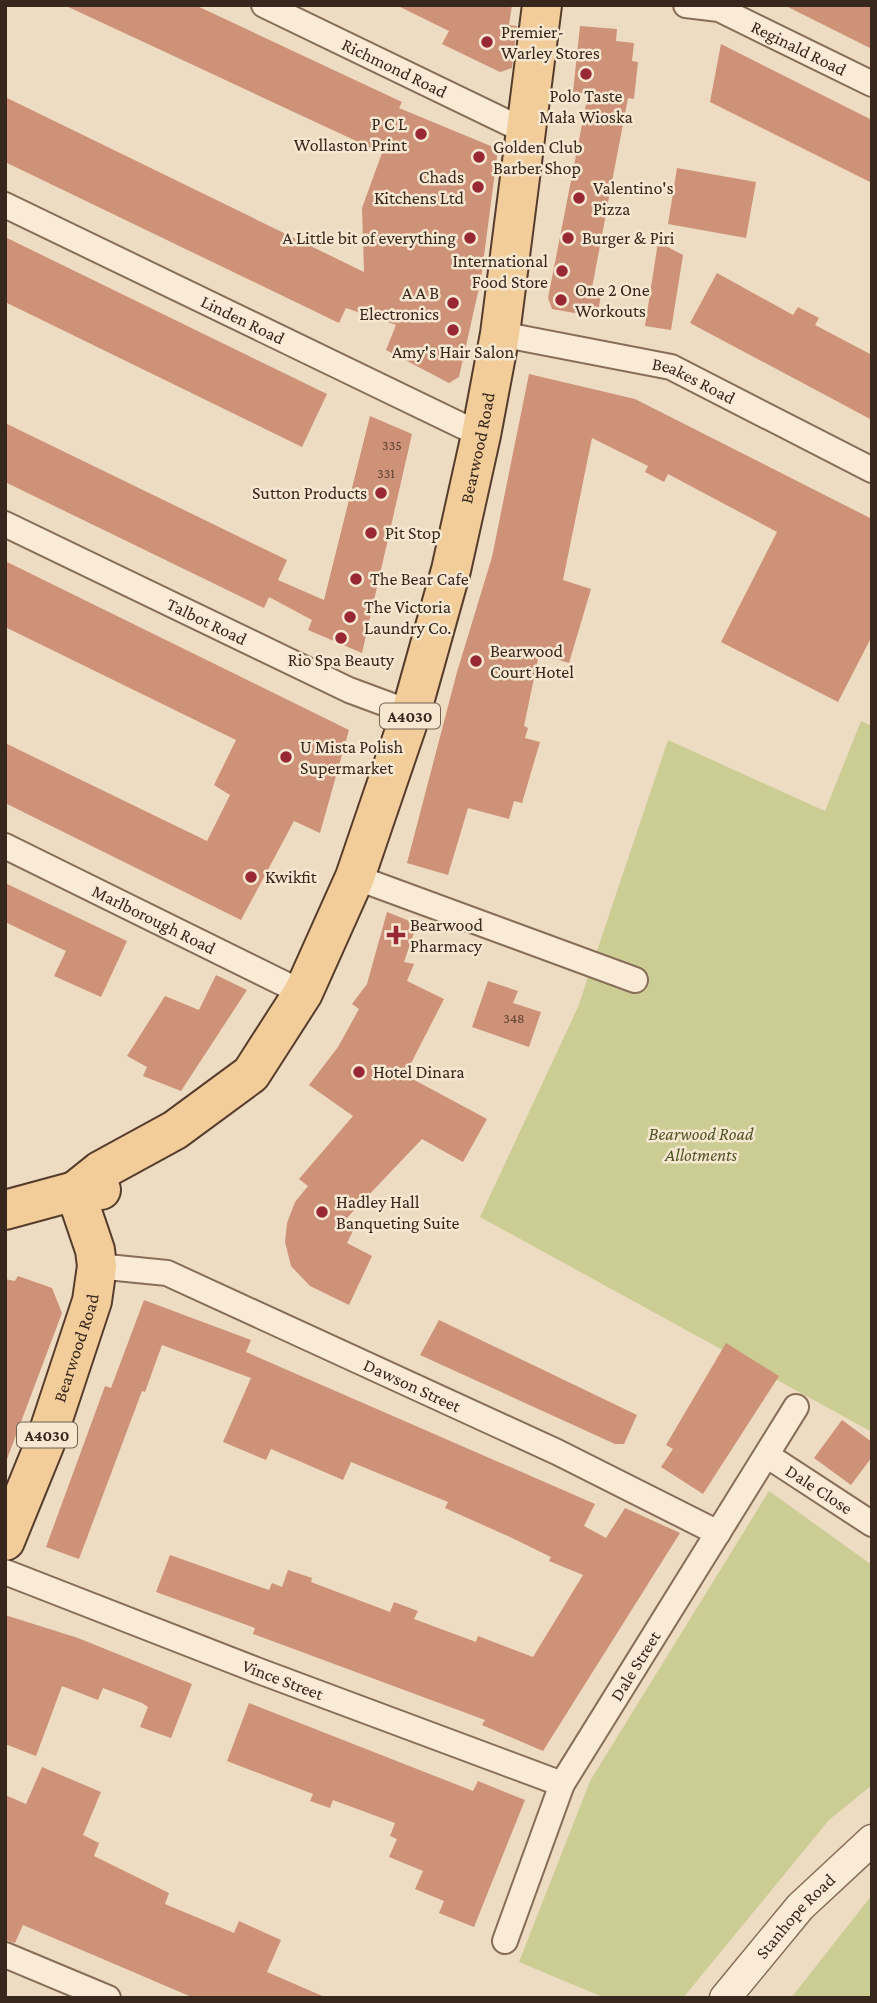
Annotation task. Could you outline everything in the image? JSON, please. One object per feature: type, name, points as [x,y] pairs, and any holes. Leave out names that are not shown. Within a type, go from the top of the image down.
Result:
[{"type":"main road","name":"Bearwood Road","points":[[5,1541],[45,1443],[83,1327],[97,1266],[95,1250],[75,1191],[100,1171],[175,1130],[251,1074],[303,993],[355,877],[411,713],[451,570],[481,435],[500,334],[542,5]]},
{"type":"main road","points":[[5,1210],[75,1191]]},
{"type":"street","name":"Richmond Road","points":[[264,5],[525,131]]},
{"type":"street","name":"Reginald Road","points":[[685,5],[719,9],[872,84]]},
{"type":"street","name":"Linden Road","points":[[5,205],[481,435]]},
{"type":"street","name":"Beakes Road","points":[[500,334],[671,367],[872,470]]},
{"type":"street","name":"Talbot Road","points":[[5,524],[355,693],[411,713]]},
{"type":"street","name":"Marlborough Road","points":[[5,846],[303,993]]},
{"type":"street","points":[[355,877],[635,980]]},
{"type":"street","name":"Dawson Street","points":[[97,1266],[167,1273],[557,1452],[718,1534]]},
{"type":"street","name":"Dale Street","points":[[505,1941],[562,1784],[796,1407]]},
{"type":"street","name":"Dale Close","points":[[768,1456],[872,1524]]},
{"type":"street","name":"Vince Street","points":[[5,1572],[248,1667],[562,1784]]},
{"type":"street","name":"Stanhope Road","points":[[725,1998],[800,1906],[872,1840]]},
{"type":"street","points":[[5,1955],[108,1998]]},
{"type":"green space","name":"Bearwood Road Allotments","points":[[861,721],[872,726],[872,1432],[480,1217],[578,1007],[668,740],[825,811]]},
{"type":"green space","points":[[769,1491],[872,1565],[872,1785],[829,1820],[683,1998],[605,1998],[519,1962],[590,1781]]},
{"type":"green space","points":[[872,1895],[872,1998],[791,1998]]},
{"type":"building","points":[[64,5],[195,5],[402,102],[399,108],[498,149],[481,279],[459,377],[449,383],[386,350],[396,325],[346,308],[339,323],[5,162],[5,97],[364,272],[362,208],[382,153]]},
{"type":"building","points":[[396,5],[512,5],[509,25],[517,26],[512,68],[500,72],[442,44],[449,31]]},
{"type":"building","points":[[784,5],[872,5],[872,49]]},
{"type":"building","points":[[580,26],[617,29],[616,41],[634,43],[632,61],[638,62],[634,99],[628,98],[604,213],[606,214],[591,293],[601,295],[597,317],[552,309],[548,298],[588,94],[573,92]]},
{"type":"building","points":[[721,44],[872,120],[872,183],[710,102]]},
{"type":"building","points":[[677,168],[756,182],[746,238],[668,224]]},
{"type":"building","points":[[5,237],[327,394],[302,447],[5,302]]},
{"type":"building","points":[[658,242],[683,255],[671,330],[645,326]]},
{"type":"building","points":[[717,273],[793,315],[798,307],[819,318],[815,325],[872,355],[872,420],[690,323]]},
{"type":"building","points":[[529,374],[635,399],[872,519],[872,636],[838,702],[721,642],[777,532],[668,474],[664,482],[645,472],[648,466],[592,438],[563,580],[591,589],[569,663],[539,654],[524,726],[528,728],[525,738],[540,742],[522,803],[514,801],[509,819],[468,808],[448,875],[407,863],[457,672],[492,557]]},
{"type":"building","points":[[370,416],[412,434],[362,653],[308,630],[312,620],[269,597],[264,608],[5,482],[5,423],[287,560],[278,580],[324,600]]},
{"type":"building","points":[[5,561],[349,730],[320,833],[294,821],[241,920],[5,803],[5,743],[207,841],[230,795],[214,785],[236,740],[5,627]]},
{"type":"building","points":[[5,883],[127,941],[101,997],[54,976],[66,951],[5,922]]},
{"type":"building","points":[[387,912],[417,924],[404,962],[414,964],[407,981],[444,999],[405,1075],[487,1119],[463,1162],[422,1139],[344,1221],[354,1229],[347,1243],[372,1256],[349,1305],[310,1286],[291,1266],[285,1242],[287,1223],[295,1202],[308,1186],[299,1179],[353,1116],[309,1085],[338,1047],[359,1009],[352,1004],[367,984]]},
{"type":"building","points":[[216,975],[247,990],[181,1091],[143,1076],[147,1067],[127,1056],[165,996],[199,1010]]},
{"type":"building","points":[[488,981],[518,991],[513,1003],[541,1012],[529,1047],[472,1027]]},
{"type":"building","points":[[18,1276],[52,1288],[62,1313],[7,1459],[5,1279],[15,1281]]},
{"type":"building","points":[[144,1300],[251,1340],[246,1352],[595,1504],[584,1526],[606,1538],[625,1508],[680,1533],[543,1751],[482,1725],[485,1720],[253,1634],[255,1628],[156,1592],[170,1555],[269,1590],[272,1583],[282,1587],[288,1570],[312,1578],[311,1582],[390,1612],[394,1602],[418,1611],[414,1619],[476,1642],[478,1636],[533,1657],[583,1575],[549,1561],[551,1557],[512,1538],[445,1508],[448,1502],[351,1462],[343,1480],[271,1449],[266,1460],[223,1442],[251,1378],[162,1345],[79,1559],[46,1547],[105,1386],[111,1388]]},
{"type":"building","points":[[439,1320],[637,1415],[624,1444],[615,1444],[420,1355]]},
{"type":"building","points":[[726,1343],[779,1376],[703,1494],[661,1467],[673,1449],[666,1445]]},
{"type":"building","points":[[842,1420],[872,1442],[872,1457],[851,1485],[814,1458]]},
{"type":"building","points":[[5,1615],[78,1638],[192,1684],[171,1738],[140,1727],[148,1707],[142,1703],[103,1688],[98,1700],[62,1686],[36,1756],[5,1744]]},
{"type":"building","points":[[249,1703],[473,1791],[478,1781],[525,1800],[474,1927],[439,1913],[444,1901],[415,1889],[423,1871],[389,1857],[397,1839],[390,1836],[395,1823],[333,1800],[330,1808],[310,1801],[313,1794],[227,1761]]},
{"type":"building","points":[[42,1767],[101,1792],[83,1835],[99,1843],[94,1856],[169,1893],[165,1904],[234,1933],[239,1921],[281,1940],[267,1972],[327,1998],[194,1998],[23,1925],[15,1943],[5,1940],[5,1795],[26,1804]]},
{"type":"place","name":"Premier- Warley Stores","points":[[487,42]]},
{"type":"place","name":"Polo Taste Mała Wioska","points":[[586,74]]},
{"type":"place","name":"P C L Wollaston Print","points":[[421,134]]},
{"type":"place","name":"Golden Club Barber Shop","points":[[479,157]]},
{"type":"place","name":"Chads Kitchens Ltd","points":[[478,187]]},
{"type":"place","name":"Valentino's Pizza","points":[[579,198]]},
{"type":"place","name":"A Little bit of everything","points":[[470,238]]},
{"type":"place","name":"Burger & Piri","points":[[568,238]]},
{"type":"place","name":"International Food Store","points":[[562,271]]},
{"type":"place","name":"One 2 One Workouts","points":[[561,300]]},
{"type":"place","name":"A A B Electronics","points":[[453,303]]},
{"type":"place","name":"Amy's Hair Salon","points":[[453,330]]},
{"type":"place","name":"Sutton Products","points":[[381,493]]},
{"type":"place","name":"Pit Stop","points":[[371,533]]},
{"type":"place","name":"The Bear Cafe","points":[[356,579]]},
{"type":"place","name":"The Victoria Laundry Co.","points":[[350,617]]},
{"type":"place","name":"Rio Spa Beauty","points":[[341,638]]},
{"type":"place","name":"Bearwood Court Hotel","points":[[476,661]]},
{"type":"place","name":"U Mista Polish Supermarket","points":[[286,757]]},
{"type":"place","name":"Kwikfit","points":[[251,877]]},
{"type":"place","name":"Bearwood Pharmacy","points":[[396,935]]},
{"type":"place","name":"Hotel Dinara","points":[[359,1072]]},
{"type":"place","name":"Hadley Hall Banqueting Suite","points":[[322,1212]]}]
